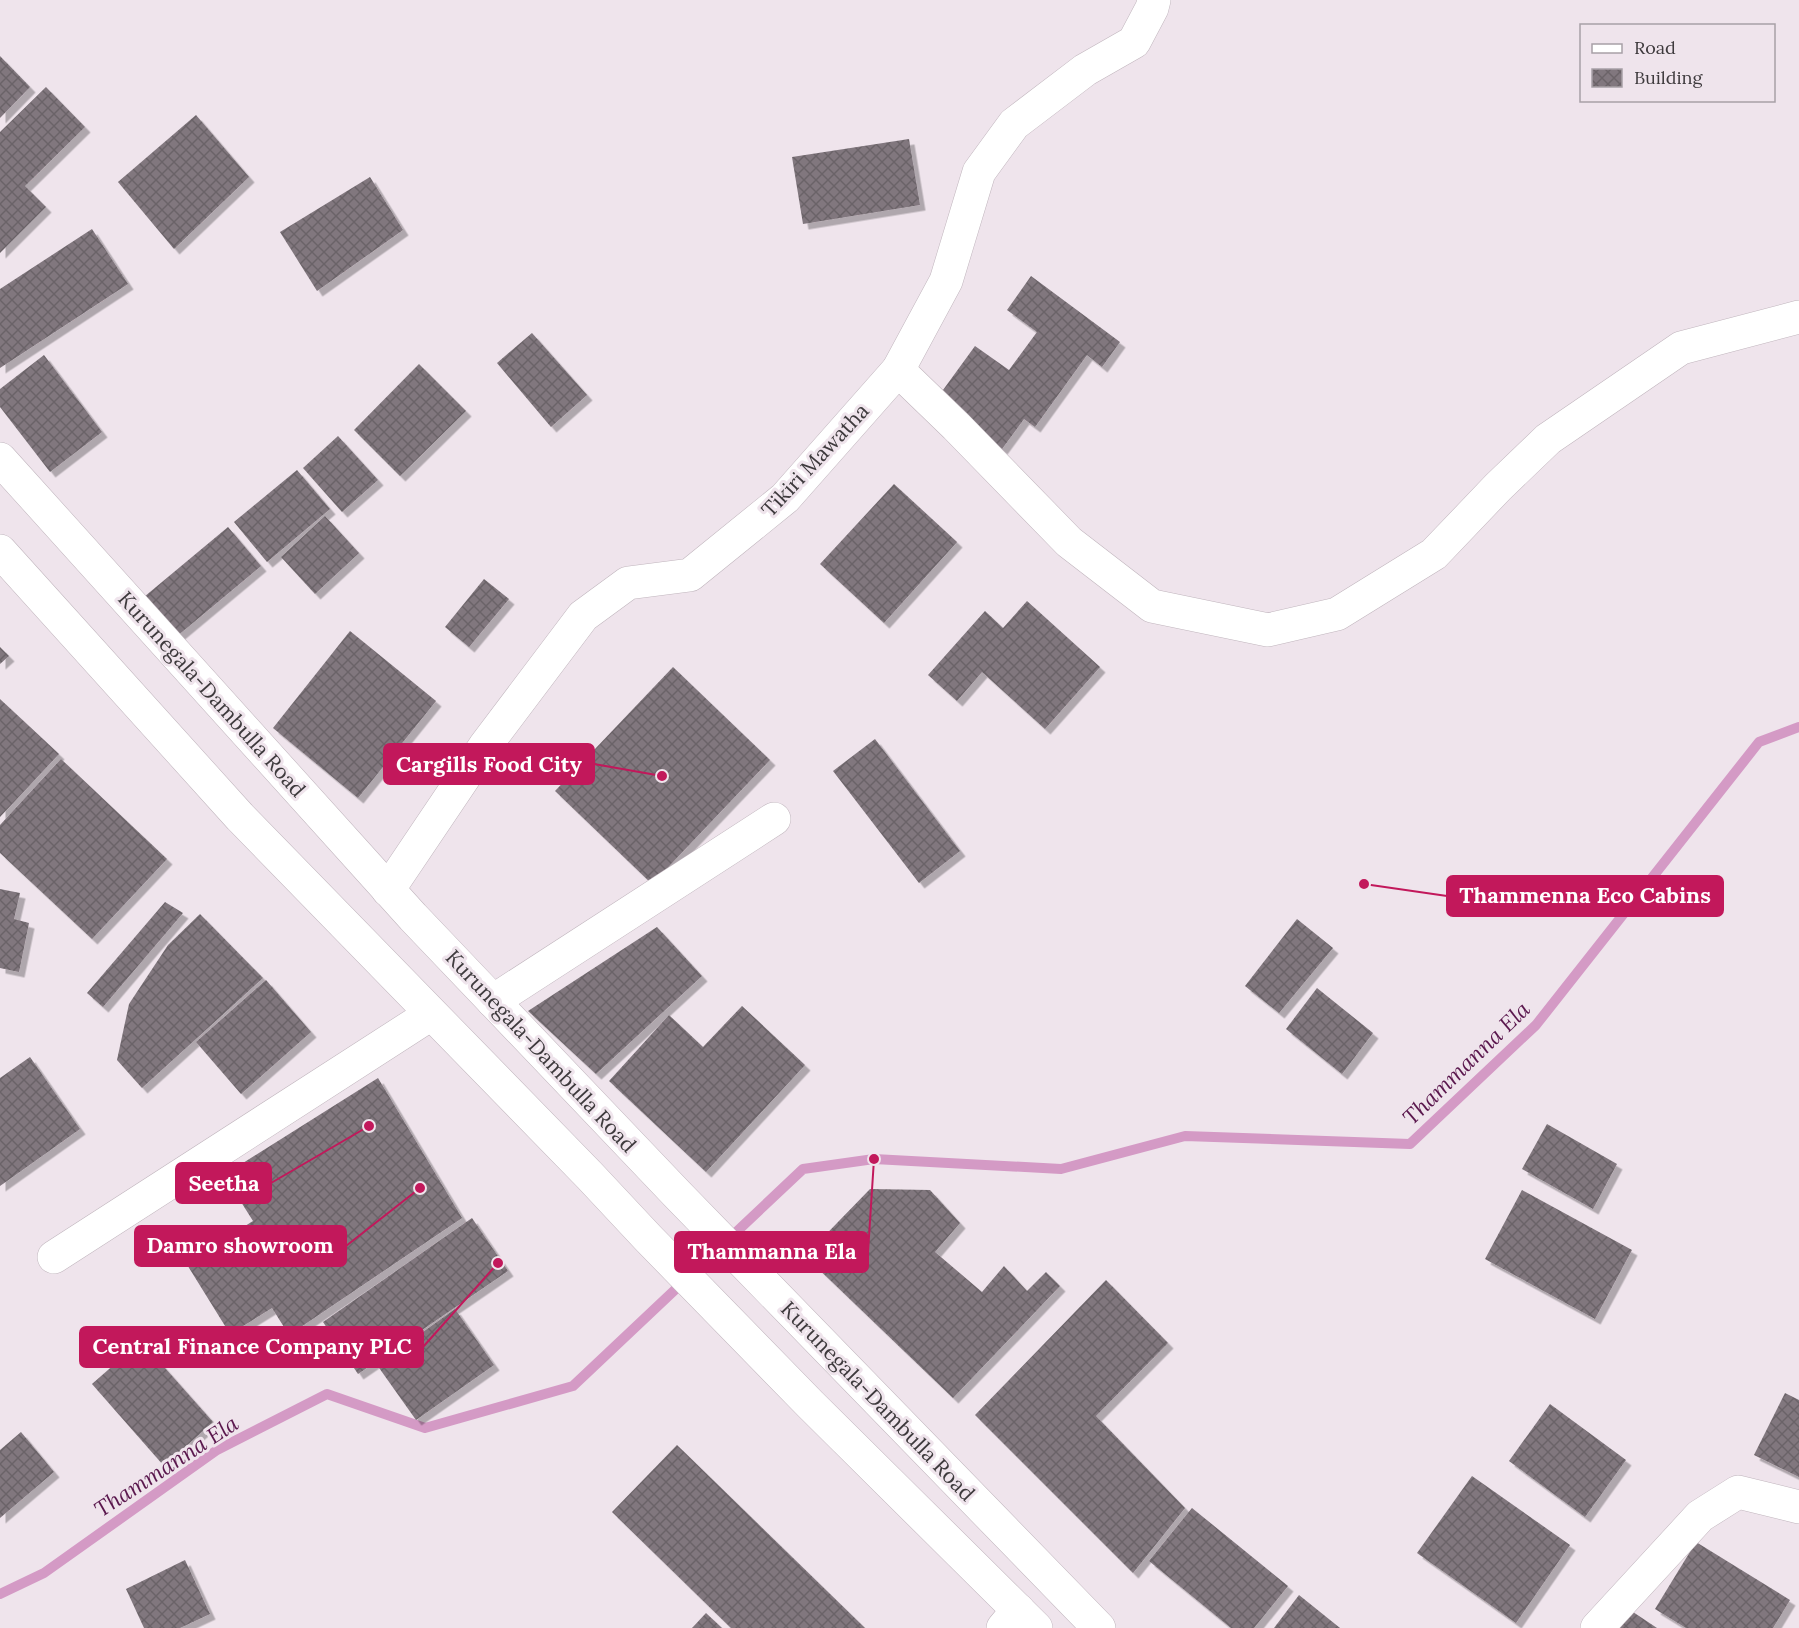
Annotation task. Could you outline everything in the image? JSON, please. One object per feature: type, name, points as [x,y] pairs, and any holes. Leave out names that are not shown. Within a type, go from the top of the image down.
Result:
[{"type":"main road","name":"Tikiri Mawatha","points":[[388,890],[485,746],[583,616],[628,583],[690,575],[785,498],[898,370],[946,282],[979,172],[1014,124],[1085,70],[1134,42],[1154,0]]},
{"type":"main road","points":[[898,370],[1069,542],[1152,606],[1268,630],[1336,614],[1434,554],[1548,439],[1681,348],[1799,317]]},
{"type":"main road","name":"Kurunegala-Dambulla Road","points":[[0,459],[388,890],[677,1194],[1099,1628]]},
{"type":"main road","points":[[0,551],[240,818],[590,1176],[1019,1622]]},
{"type":"main road","points":[[493,1001],[774,819]]},
{"type":"main road","points":[[54,1257],[431,1014]]},
{"type":"main road","points":[[1597,1628],[1700,1516],[1738,1492],[1799,1507]]},
{"type":"building","points":[[0,56],[30,87],[0,118]]},
{"type":"building","points":[[46,87],[85,127],[25,186],[46,207],[0,253],[0,132]]},
{"type":"building","points":[[196,115],[249,177],[174,249],[118,182]]},
{"type":"building","points":[[909,139],[920,205],[803,224],[792,157]]},
{"type":"building","points":[[370,177],[403,230],[317,291],[280,232]]},
{"type":"building","points":[[92,229],[128,284],[0,368],[0,289]]},
{"type":"building","points":[[1031,276],[1120,342],[1102,367],[1087,355],[1035,427],[1024,419],[1002,449],[935,401],[975,346],[1009,370],[1037,332],[1007,310]]},
{"type":"building","points":[[532,333],[587,395],[551,427],[497,363]]},
{"type":"building","points":[[44,355],[102,432],[50,472],[0,407],[0,389]]},
{"type":"building","points":[[419,364],[466,411],[400,476],[354,430]]},
{"type":"building","points":[[338,436],[378,480],[342,512],[303,468]]},
{"type":"building","points":[[297,470],[330,509],[267,562],[234,522]]},
{"type":"building","points":[[894,484],[957,542],[884,623],[820,564]]},
{"type":"building","points":[[325,516],[359,553],[315,594],[281,557]]},
{"type":"building","points":[[228,527],[261,566],[176,637],[144,597]]},
{"type":"building","points":[[484,579],[509,599],[469,647],[445,627]]},
{"type":"building","points":[[1027,601],[1100,667],[1045,729],[982,672],[957,701],[928,675],[985,611],[1003,628]]},
{"type":"building","points":[[350,631],[436,701],[358,798],[273,728]]},
{"type":"building","points":[[0,647],[9,656],[0,664]]},
{"type":"building","points":[[673,667],[770,760],[652,884],[555,791]]},
{"type":"building","points":[[0,699],[59,754],[0,817]]},
{"type":"building","points":[[875,739],[960,851],[919,883],[833,771]]},
{"type":"building","points":[[61,759],[167,859],[92,939],[0,853],[0,825]]},
{"type":"building","points":[[0,889],[20,893],[14,919],[29,923],[19,972],[0,968]]},
{"type":"building","points":[[165,902],[183,913],[103,1007],[87,993]]},
{"type":"building","points":[[200,914],[263,978],[142,1088],[117,1060],[129,1004],[168,945]]},
{"type":"building","points":[[1297,919],[1333,948],[1279,1013],[1245,986]]},
{"type":"building","points":[[657,927],[702,976],[596,1074],[528,1011]]},
{"type":"building","points":[[266,980],[311,1032],[241,1094],[196,1042]]},
{"type":"building","points":[[1317,988],[1373,1033],[1342,1074],[1286,1029]]},
{"type":"building","points":[[742,1006],[805,1065],[706,1172],[609,1081],[669,1015],[703,1047]]},
{"type":"building","points":[[30,1057],[80,1129],[0,1186],[0,1078]]},
{"type":"building","points":[[378,1078],[462,1218],[289,1335],[272,1308],[230,1334],[186,1263],[253,1221],[224,1175]]},
{"type":"building","points":[[1547,1124],[1617,1164],[1593,1209],[1522,1169]]},
{"type":"building","points":[[870,1189],[930,1190],[960,1223],[935,1252],[982,1292],[1004,1266],[1027,1291],[1046,1272],[1060,1286],[953,1398],[805,1256]]},
{"type":"building","points":[[1522,1190],[1632,1250],[1595,1319],[1485,1259]]},
{"type":"building","points":[[472,1218],[508,1271],[358,1374],[323,1322]]},
{"type":"building","points":[[1106,1280],[1168,1343],[1096,1416],[1185,1508],[1133,1573],[975,1415]]},
{"type":"building","points":[[455,1309],[494,1365],[416,1420],[377,1365]]},
{"type":"building","points":[[141,1341],[213,1422],[164,1466],[92,1384]]},
{"type":"building","points":[[1785,1393],[1799,1400],[1799,1477],[1754,1455]]},
{"type":"building","points":[[1550,1404],[1626,1460],[1585,1517],[1509,1461]]},
{"type":"building","points":[[21,1432],[54,1472],[0,1518],[0,1450]]},
{"type":"building","points":[[677,1445],[865,1628],[731,1628],[612,1512]]},
{"type":"building","points":[[1472,1476],[1570,1545],[1516,1623],[1417,1553]]},
{"type":"building","points":[[1192,1508],[1288,1586],[1254,1628],[1231,1628],[1149,1561]]},
{"type":"building","points":[[1696,1542],[1790,1600],[1773,1628],[1686,1628],[1655,1609]]},
{"type":"building","points":[[185,1560],[210,1614],[180,1628],[144,1628],[126,1589]]},
{"type":"building","points":[[1299,1595],[1340,1628],[1274,1628]]},
{"type":"building","points":[[1627,1608],[1657,1628],[1614,1628]]},
{"type":"building","points":[[706,1613],[722,1628],[692,1628]]},
{"type":"waterway","name":"Thammanna Ela","points":[[0,1594],[44,1573],[217,1450],[327,1394],[425,1428],[573,1386],[803,1169],[874,1159],[1061,1169],[1185,1136],[1410,1144],[1536,1025],[1759,742],[1799,727]]},
{"type":"place","name":"Cargills Food City","points":[[662,776]]},
{"type":"place","name":"Thammenna Eco Cabins","points":[[1364,884]]},
{"type":"place","name":"Seetha","points":[[369,1126]]},
{"type":"place","name":"Thammanna Ela","points":[[874,1159]]},
{"type":"place","name":"Damro showroom","points":[[420,1188]]},
{"type":"place","name":"Central Finance Company PLC","points":[[498,1263]]}]
